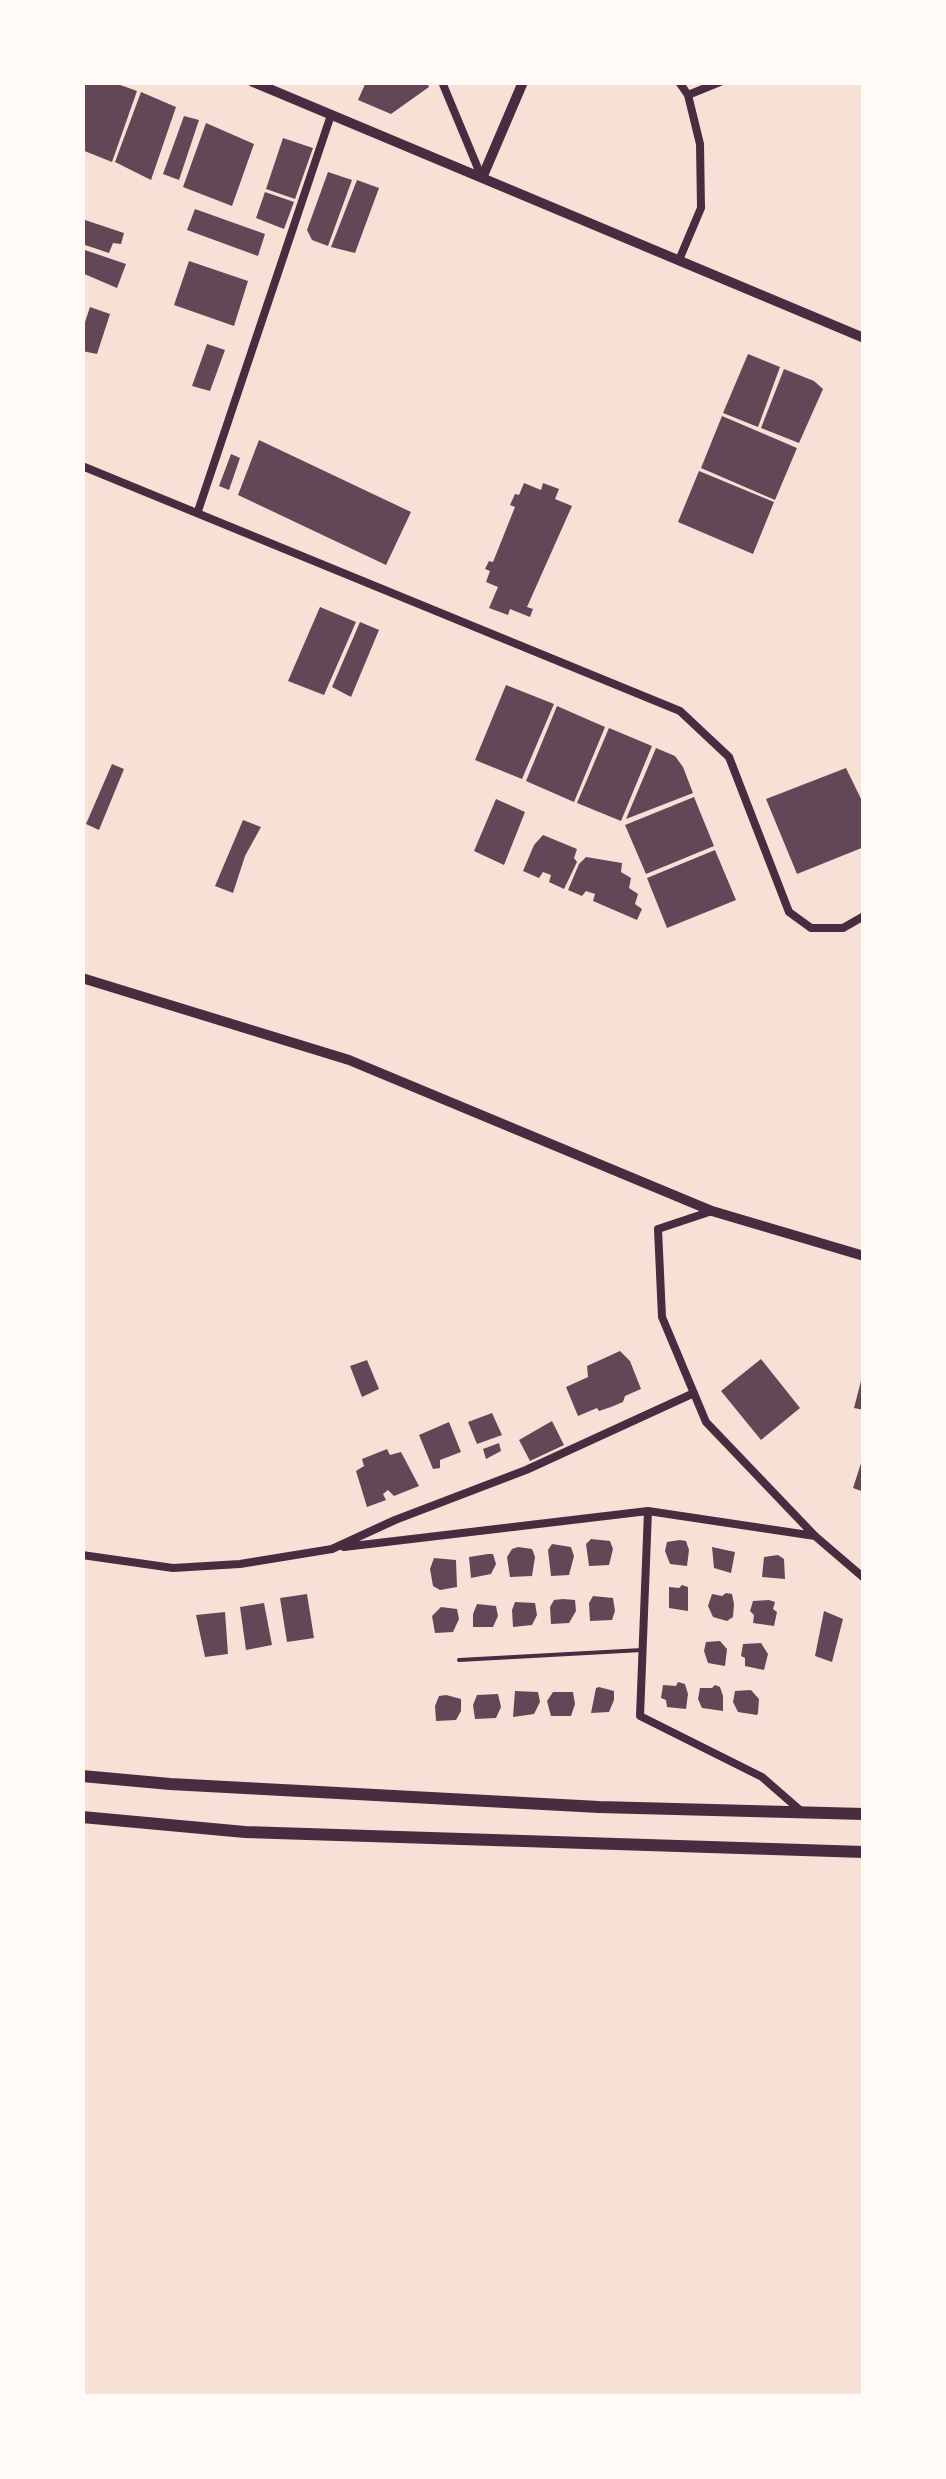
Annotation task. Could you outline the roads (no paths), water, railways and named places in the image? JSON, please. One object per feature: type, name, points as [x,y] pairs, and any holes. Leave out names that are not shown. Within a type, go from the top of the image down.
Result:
[{"type":"main road","points":[[82,1776],[599,1807],[864,1814]]},
{"type":"main road","points":[[82,1818],[245,1832],[864,1852]]},
{"type":"street","points":[[254,82],[864,338]]},
{"type":"street","points":[[442,82],[482,178]]},
{"type":"street","points":[[482,178],[523,82]]},
{"type":"street","points":[[679,260],[700,208],[700,144],[688,96],[680,82]]},
{"type":"street","points":[[688,96],[720,82]]},
{"type":"street","points":[[198,511],[331,115]]},
{"type":"street","points":[[82,466],[680,711],[729,757],[789,912],[811,928],[843,928],[864,916]]},
{"type":"street","points":[[82,978],[349,1060],[712,1212],[864,1256]]},
{"type":"street","points":[[712,1212],[658,1229],[662,1317],[706,1422],[816,1536],[864,1578]]},
{"type":"street","points":[[332,1549],[395,1520],[526,1470],[694,1393]]},
{"type":"street","points":[[82,1555],[173,1568],[240,1564],[332,1549],[648,1512],[816,1536]]},
{"type":"street","points":[[648,1512],[640,1716],[762,1777],[801,1811]]},
{"type":"lane","points":[[460,1660],[642,1650]]}]
